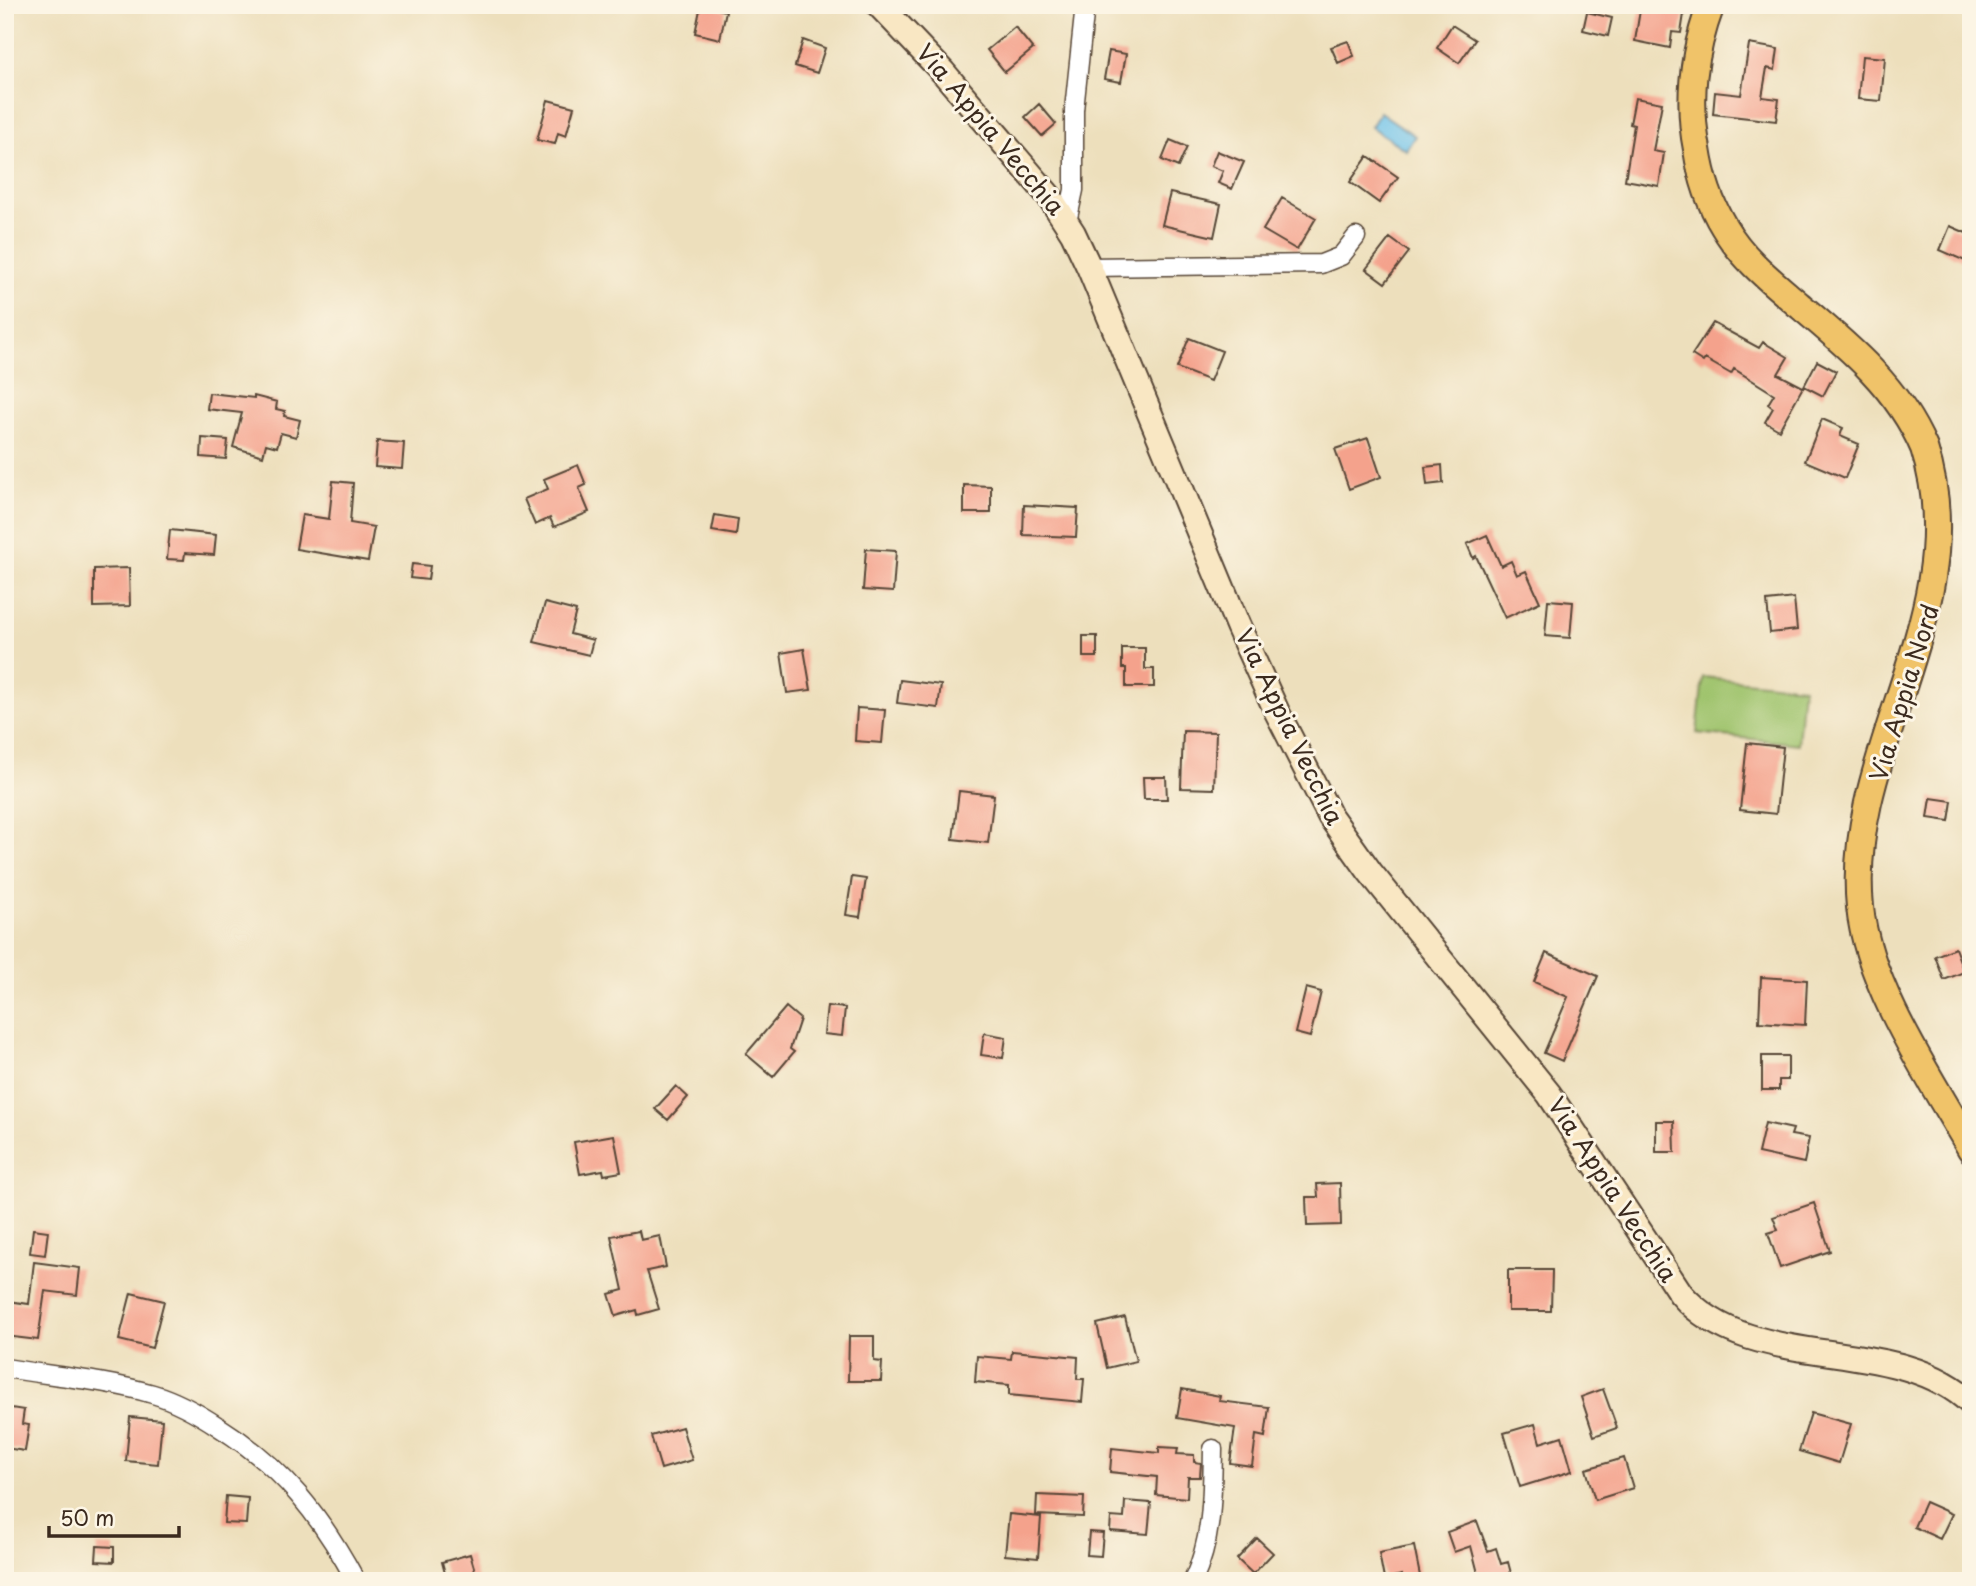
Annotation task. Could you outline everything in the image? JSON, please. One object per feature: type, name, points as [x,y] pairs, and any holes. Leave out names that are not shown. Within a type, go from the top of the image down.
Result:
[{"type":"main road","name":"Via Appia Vecchia","points":[[879,5],[963,95],[1043,187],[1067,222],[1089,268],[1238,626],[1324,805],[1362,862],[1549,1094],[1681,1294],[1702,1314],[1738,1332],[1786,1345],[1904,1369],[1940,1383],[1971,1403]]},
{"type":"main road","name":"Via Appia Nord","points":[[1711,5],[1694,63],[1691,103],[1698,155],[1718,215],[1737,246],[1762,274],[1853,352],[1893,394],[1920,440],[1936,486],[1940,536],[1933,606],[1923,647],[1874,792],[1863,843],[1859,897],[1866,939],[1886,993],[1971,1149]]},
{"type":"street","points":[[1067,222],[1074,190],[1074,110],[1086,5]]},
{"type":"street","points":[[1089,268],[1321,264],[1341,256],[1356,237]]},
{"type":"street","points":[[5,1368],[136,1390],[166,1399],[202,1416],[256,1452],[296,1490],[322,1524],[356,1581]]},
{"type":"street","points":[[1193,1581],[1205,1550],[1211,1523],[1213,1449]]},
{"type":"green space","points":[[1703,677],[1803,687],[1798,744],[1697,733]]},
{"type":"water","points":[[1380,112],[1415,136],[1406,150],[1371,127]]},
{"type":"building","points":[[701,5],[726,11],[720,39],[695,33]]},
{"type":"building","points":[[1646,5],[1678,5],[1677,13],[1684,14],[1681,33],[1672,32],[1670,48],[1635,41],[1640,10],[1646,11]]},
{"type":"building","points":[[1587,12],[1612,18],[1608,36],[1583,30]]},
{"type":"building","points":[[1452,25],[1475,40],[1459,63],[1437,48]]},
{"type":"building","points":[[1015,27],[1033,49],[1005,72],[987,50]]},
{"type":"building","points":[[803,40],[825,48],[817,73],[795,66]]},
{"type":"building","points":[[1348,41],[1354,56],[1338,63],[1331,47]]},
{"type":"building","points":[[1749,44],[1778,49],[1775,70],[1767,68],[1762,97],[1779,99],[1776,121],[1713,114],[1715,92],[1741,95]]},
{"type":"building","points":[[1109,51],[1126,54],[1121,82],[1104,79]]},
{"type":"building","points":[[1862,56],[1885,58],[1881,101],[1858,99]]},
{"type":"building","points":[[1635,98],[1662,103],[1653,151],[1664,153],[1659,186],[1625,180],[1634,125],[1630,124]]},
{"type":"building","points":[[548,100],[574,107],[566,136],[558,133],[555,144],[537,140]]},
{"type":"building","points":[[1039,104],[1056,124],[1042,136],[1025,117]]},
{"type":"building","points":[[1170,140],[1187,147],[1178,167],[1162,160]]},
{"type":"building","points":[[1217,151],[1244,162],[1232,189],[1218,183],[1223,171],[1211,166]]},
{"type":"building","points":[[1368,156],[1398,177],[1379,203],[1350,182]]},
{"type":"building","points":[[1170,193],[1221,204],[1214,237],[1162,225]]},
{"type":"building","points":[[1282,198],[1316,218],[1297,250],[1263,230]]},
{"type":"building","points":[[1950,226],[1971,235],[1971,248],[1965,261],[1940,250]]},
{"type":"building","points":[[1390,238],[1409,252],[1385,283],[1366,269]]},
{"type":"building","points":[[1713,323],[1759,348],[1763,342],[1788,357],[1778,374],[1803,387],[1779,430],[1765,422],[1773,408],[1768,404],[1774,394],[1734,369],[1731,374],[1692,355]]},
{"type":"building","points":[[1189,338],[1222,351],[1210,381],[1177,368]]},
{"type":"building","points":[[1817,361],[1836,371],[1823,396],[1804,386]]},
{"type":"building","points":[[209,393],[254,396],[277,402],[276,409],[285,411],[284,416],[300,420],[296,437],[281,433],[277,447],[266,444],[263,456],[233,447],[242,413],[207,409]]},
{"type":"building","points":[[1822,419],[1843,428],[1840,436],[1859,444],[1845,478],[1805,461]]},
{"type":"building","points":[[202,438],[228,440],[226,459],[201,457]]},
{"type":"building","points":[[1368,438],[1381,477],[1349,489],[1335,449]]},
{"type":"building","points":[[377,441],[404,443],[402,469],[375,467]]},
{"type":"building","points":[[578,465],[586,485],[579,488],[589,512],[554,527],[550,518],[535,525],[524,499],[548,489],[544,479]]},
{"type":"building","points":[[1442,465],[1443,483],[1427,485],[1425,467]]},
{"type":"building","points":[[333,481],[353,483],[350,523],[374,527],[368,561],[296,549],[302,515],[329,519]]},
{"type":"building","points":[[964,485],[991,486],[991,513],[964,513]]},
{"type":"building","points":[[1024,505],[1078,508],[1076,537],[1023,535]]},
{"type":"building","points":[[715,515],[738,519],[736,535],[712,531]]},
{"type":"building","points":[[170,530],[216,535],[214,555],[185,553],[184,560],[167,559]]},
{"type":"building","points":[[1487,535],[1501,566],[1511,561],[1517,575],[1526,571],[1540,602],[1505,618],[1476,556],[1473,558],[1467,544]]},
{"type":"building","points":[[866,549],[896,551],[893,592],[863,590]]},
{"type":"building","points":[[412,564],[430,566],[428,580],[410,578]]},
{"type":"building","points":[[129,568],[130,606],[94,607],[94,569]]},
{"type":"building","points":[[1794,598],[1797,630],[1770,633],[1767,601]]},
{"type":"building","points":[[1548,600],[1573,602],[1570,638],[1545,636]]},
{"type":"building","points":[[545,603],[576,611],[570,634],[593,640],[589,655],[534,642]]},
{"type":"building","points":[[1083,636],[1097,636],[1097,657],[1083,657]]},
{"type":"building","points":[[1122,648],[1145,648],[1145,669],[1154,669],[1154,687],[1126,687]]},
{"type":"building","points":[[804,649],[811,690],[787,693],[781,653]]},
{"type":"building","points":[[900,680],[941,685],[938,708],[897,703]]},
{"type":"building","points":[[857,708],[885,710],[882,743],[855,741]]},
{"type":"building","points":[[1183,731],[1216,732],[1214,789],[1181,788]]},
{"type":"building","points":[[1747,743],[1783,747],[1776,814],[1740,810]]},
{"type":"building","points":[[1143,777],[1166,777],[1167,799],[1144,799]]},
{"type":"building","points":[[959,791],[994,795],[988,843],[953,839]]},
{"type":"building","points":[[1931,798],[1952,801],[1949,821],[1928,818]]},
{"type":"building","points":[[852,877],[866,879],[860,917],[846,915]]},
{"type":"building","points":[[1955,948],[1964,972],[1944,980],[1935,956]]},
{"type":"building","points":[[1546,953],[1598,976],[1562,1061],[1544,1053],[1568,997],[1534,982]]},
{"type":"building","points":[[1761,977],[1807,980],[1805,1025],[1759,1022]]},
{"type":"building","points":[[1306,988],[1321,992],[1310,1037],[1295,1033]]},
{"type":"building","points":[[827,1006],[845,1008],[842,1036],[824,1034]]},
{"type":"building","points":[[786,1007],[800,1019],[790,1049],[794,1052],[773,1077],[746,1054]]},
{"type":"building","points":[[984,1033],[1006,1037],[1003,1058],[981,1055]]},
{"type":"building","points":[[1762,1056],[1788,1056],[1788,1080],[1779,1080],[1779,1090],[1762,1090]]},
{"type":"building","points":[[676,1086],[688,1097],[668,1120],[655,1109]]},
{"type":"building","points":[[1656,1121],[1674,1121],[1675,1152],[1656,1152]]},
{"type":"building","points":[[1765,1123],[1793,1129],[1791,1135],[1809,1138],[1804,1163],[1758,1153]]},
{"type":"building","points":[[614,1135],[621,1172],[604,1175],[603,1170],[580,1174],[574,1142]]},
{"type":"building","points":[[1340,1183],[1341,1225],[1307,1226],[1306,1197],[1318,1197],[1317,1184]]},
{"type":"building","points":[[1814,1203],[1830,1251],[1780,1268],[1768,1233],[1778,1230],[1773,1217]]},
{"type":"building","points":[[33,1229],[48,1231],[45,1255],[30,1253]]},
{"type":"building","points":[[639,1231],[641,1240],[660,1236],[666,1267],[647,1271],[659,1309],[638,1315],[637,1310],[616,1316],[609,1294],[623,1290],[611,1236]]},
{"type":"building","points":[[34,1262],[80,1268],[77,1295],[45,1291],[38,1340],[5,1336],[8,1301],[29,1304]]},
{"type":"building","points":[[1508,1270],[1552,1270],[1551,1311],[1508,1311]]},
{"type":"building","points":[[131,1293],[164,1301],[152,1348],[119,1340]]},
{"type":"building","points":[[1125,1317],[1136,1361],[1107,1368],[1097,1324]]},
{"type":"building","points":[[849,1336],[874,1336],[874,1361],[882,1362],[881,1381],[848,1381]]},
{"type":"building","points":[[1012,1351],[1078,1357],[1077,1379],[1084,1379],[1082,1402],[1009,1395],[1009,1385],[975,1382],[977,1356],[1011,1359]]},
{"type":"building","points":[[1182,1389],[1220,1396],[1219,1401],[1269,1407],[1265,1437],[1256,1435],[1252,1466],[1230,1463],[1235,1428],[1177,1418]]},
{"type":"building","points":[[1603,1389],[1617,1428],[1594,1436],[1581,1397]]},
{"type":"building","points":[[5,1407],[24,1410],[22,1424],[29,1425],[25,1451],[5,1448]]},
{"type":"building","points":[[1811,1413],[1851,1424],[1839,1463],[1799,1451]]},
{"type":"building","points":[[130,1417],[162,1420],[158,1464],[126,1461]]},
{"type":"building","points":[[1535,1424],[1540,1443],[1562,1436],[1572,1471],[1520,1487],[1504,1433]]},
{"type":"building","points":[[682,1427],[692,1460],[661,1469],[651,1436]]},
{"type":"building","points":[[1159,1447],[1178,1448],[1177,1454],[1194,1455],[1194,1462],[1201,1463],[1200,1477],[1188,1477],[1187,1498],[1156,1495],[1157,1477],[1110,1472],[1112,1448],[1159,1453]]},
{"type":"building","points":[[1624,1458],[1633,1488],[1595,1500],[1586,1469]]},
{"type":"building","points":[[1037,1495],[1084,1497],[1083,1517],[1036,1515]]},
{"type":"building","points":[[226,1496],[248,1498],[246,1524],[224,1523]]},
{"type":"building","points":[[1125,1501],[1151,1503],[1148,1534],[1110,1531],[1111,1517],[1124,1518]]},
{"type":"building","points":[[1925,1502],[1952,1514],[1940,1539],[1914,1527]]},
{"type":"building","points":[[1009,1514],[1041,1517],[1038,1558],[1005,1555]]},
{"type":"building","points":[[1477,1521],[1488,1551],[1496,1548],[1501,1564],[1508,1562],[1513,1581],[1480,1581],[1471,1546],[1454,1552],[1447,1532]]},
{"type":"building","points":[[1089,1532],[1103,1533],[1101,1556],[1087,1555]]},
{"type":"building","points":[[1257,1538],[1273,1553],[1253,1574],[1237,1559]]},
{"type":"building","points":[[97,1546],[114,1547],[114,1562],[96,1561]]},
{"type":"building","points":[[1414,1546],[1421,1581],[1403,1581],[1402,1575],[1384,1579],[1379,1553]]},
{"type":"building","points":[[470,1554],[478,1581],[447,1581],[442,1562]]}]
